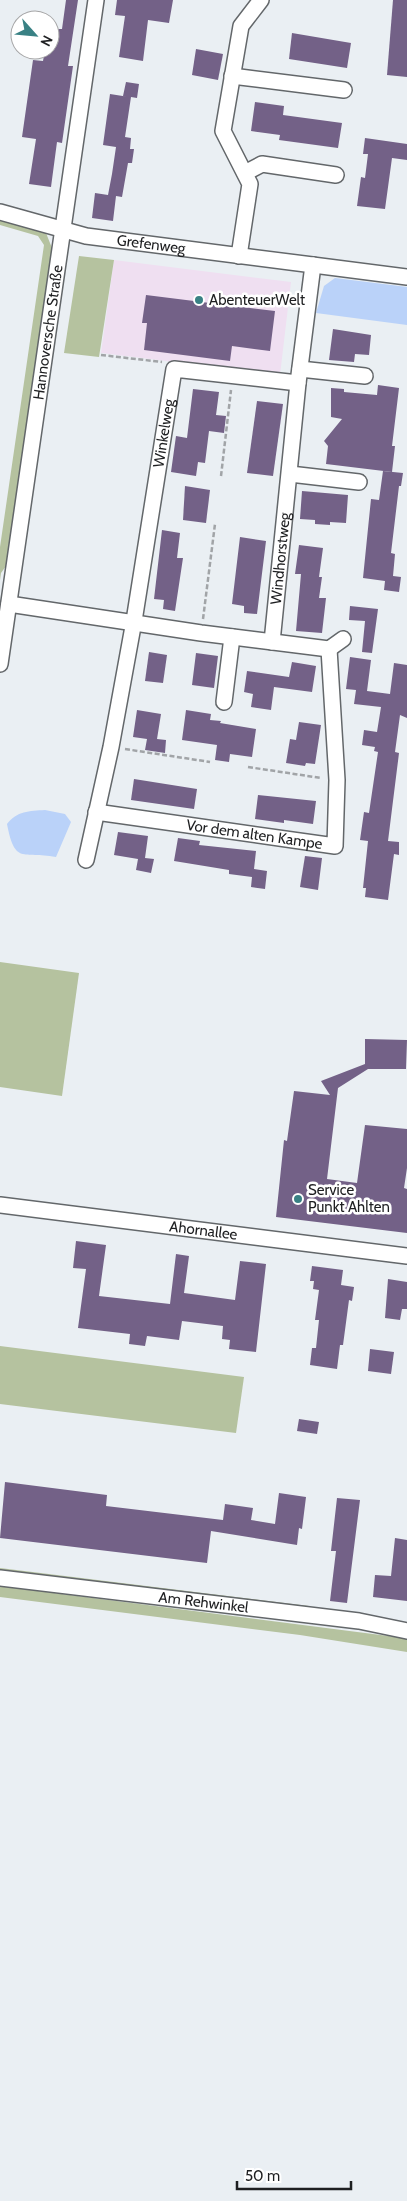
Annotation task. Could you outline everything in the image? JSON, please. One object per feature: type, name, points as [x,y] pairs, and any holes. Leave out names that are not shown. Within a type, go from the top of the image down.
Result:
[{"type":"street","name":"Hannoversche Straße","points":[[0,664],[96,0]]},
{"type":"street","points":[[239,256],[250,184],[223,131],[240,26],[261,0]]},
{"type":"street","points":[[232,76],[344,90]]},
{"type":"street","points":[[245,173],[262,164],[336,175]]},
{"type":"street","name":"Grefenweg","points":[[0,212],[86,236],[407,277]]},
{"type":"street","name":"Windhorstweg","points":[[272,642],[299,376],[313,265]]},
{"type":"street","points":[[174,368],[233,376],[365,376]]},
{"type":"street","name":"Winkelweg","points":[[134,622],[174,368]]},
{"type":"street","points":[[290,474],[359,482]]},
{"type":"street","points":[[9,604],[201,633],[329,649],[343,639]]},
{"type":"street","points":[[86,860],[111,747],[134,622]]},
{"type":"street","points":[[224,702],[232,637]]},
{"type":"street","name":"Vor dem alten Kampe","points":[[96,812],[335,846],[337,780],[329,649]]},
{"type":"street","name":"Ahornallee","points":[[0,1205],[407,1256]]},
{"type":"street","name":"Am Rehwinkel","points":[[0,1578],[359,1621],[407,1631]]},
{"type":"path","points":[[101,355],[166,363],[174,368]]},
{"type":"path","points":[[221,476],[233,376]]},
{"type":"path","points":[[201,633],[215,524]]},
{"type":"path","points":[[111,747],[210,762]]},
{"type":"path","points":[[248,767],[337,780]]},
{"type":"shaded area","name":"AbenteuerWelt","points":[[114,260],[291,282],[280,375],[101,353]]},
{"type":"green space","points":[[0,218],[34,227],[46,233],[52,248],[6,566],[1,573],[0,580],[0,547],[44,245],[38,236],[0,225]]},
{"type":"green space","points":[[79,256],[114,260],[99,357],[64,353]]},
{"type":"green space","points":[[0,962],[79,973],[62,1096],[0,1087]]},
{"type":"green space","points":[[0,1346],[244,1377],[236,1433],[0,1404]]},
{"type":"green space","points":[[0,1568],[309,1606],[308,1610],[0,1571]]},
{"type":"green space","points":[[0,1586],[404,1638],[407,1639],[407,1652],[300,1635],[0,1597]]},
{"type":"water","points":[[335,278],[407,287],[407,325],[316,313],[324,286]]},
{"type":"water","points":[[45,810],[65,814],[71,822],[56,857],[28,855],[17,851],[13,846],[7,824],[19,814]]},
{"type":"building","points":[[66,0],[78,0],[68,66],[73,66],[62,143],[57,142],[51,187],[29,184],[36,139],[22,137],[33,60],[60,60],[60,29],[62,29]]},
{"type":"building","points":[[117,0],[173,0],[169,23],[148,20],[143,61],[119,57],[125,16],[115,15]]},
{"type":"building","points":[[393,0],[407,0],[407,77],[387,75]]},
{"type":"building","points":[[292,33],[351,43],[347,68],[289,59]]},
{"type":"building","points":[[196,49],[223,54],[218,80],[192,75]]},
{"type":"building","points":[[126,82],[139,84],[137,98],[131,97],[125,137],[131,138],[130,149],[134,149],[132,163],[128,163],[122,197],[116,196],[113,221],[92,218],[95,193],[108,195],[116,147],[103,145],[110,94],[129,97],[123,96]]},
{"type":"building","points":[[255,102],[284,106],[283,115],[342,123],[338,148],[279,140],[280,135],[251,131]]},
{"type":"building","points":[[365,138],[407,144],[407,160],[392,158],[385,209],[357,206],[361,177],[365,178],[368,154],[363,154]]},
{"type":"building","points":[[146,295],[275,311],[270,351],[232,346],[230,361],[144,350],[147,323],[142,323]]},
{"type":"building","points":[[333,329],[371,335],[369,355],[355,354],[354,362],[329,360]]},
{"type":"building","points":[[378,385],[399,388],[392,446],[395,446],[392,472],[326,464],[328,446],[324,441],[342,419],[331,417],[331,388],[344,389],[344,392],[377,395]]},
{"type":"building","points":[[193,389],[219,392],[216,415],[226,416],[224,433],[209,431],[205,463],[198,462],[196,476],[171,472],[176,436],[187,438]]},
{"type":"building","points":[[257,401],[283,404],[273,476],[247,473]]},
{"type":"building","points":[[383,471],[403,473],[401,486],[399,486],[391,553],[395,554],[393,576],[401,577],[399,592],[384,590],[385,581],[363,578],[371,499],[379,500]]},
{"type":"building","points":[[185,486],[210,490],[206,523],[183,520]]},
{"type":"building","points":[[302,491],[348,495],[346,523],[330,522],[330,525],[315,524],[315,520],[300,519]]},
{"type":"building","points":[[162,530],[180,533],[177,558],[183,558],[175,611],[163,609],[164,600],[154,599]]},
{"type":"building","points":[[240,537],[266,541],[257,614],[244,613],[244,606],[232,604]]},
{"type":"building","points":[[299,545],[323,548],[319,577],[322,577],[319,598],[326,598],[322,633],[296,631],[301,574],[295,574]]},
{"type":"building","points":[[350,606],[378,609],[372,653],[362,652],[365,621],[349,620]]},
{"type":"building","points":[[149,652],[167,655],[163,683],[145,681]]},
{"type":"building","points":[[196,653],[218,656],[214,688],[192,685]]},
{"type":"building","points":[[350,657],[371,660],[367,691],[390,694],[394,663],[407,665],[407,718],[400,715],[395,752],[399,753],[388,841],[399,842],[399,855],[394,854],[388,900],[365,897],[366,888],[363,888],[368,841],[360,840],[364,812],[369,813],[378,752],[374,751],[375,747],[362,745],[364,730],[377,732],[381,707],[354,704],[356,690],[346,689]]},
{"type":"building","points":[[292,662],[316,666],[312,692],[274,687],[271,710],[251,707],[253,694],[244,692],[247,671],[289,677]]},
{"type":"building","points":[[137,710],[161,714],[157,739],[166,740],[165,753],[145,750],[147,739],[133,737]]},
{"type":"building","points":[[186,710],[211,714],[210,720],[221,721],[220,723],[256,729],[252,757],[230,754],[229,762],[215,760],[217,745],[182,740]]},
{"type":"building","points":[[299,722],[321,725],[315,764],[306,763],[305,766],[286,763],[290,739],[296,740]]},
{"type":"building","points":[[134,779],[197,789],[194,809],[131,800]]},
{"type":"building","points":[[258,795],[316,801],[313,824],[255,819]]},
{"type":"building","points":[[118,832],[148,836],[145,858],[154,859],[151,873],[136,870],[138,859],[114,855]]},
{"type":"building","points":[[178,838],[200,841],[199,845],[256,851],[254,869],[267,871],[265,889],[251,887],[252,877],[229,874],[229,870],[174,861]]},
{"type":"building","points":[[305,856],[322,858],[318,890],[300,887]]},
{"type":"building","points":[[365,1039],[407,1040],[406,1069],[368,1069],[338,1088],[327,1179],[357,1183],[365,1125],[407,1129],[407,1168],[404,1188],[407,1189],[407,1233],[276,1217],[284,1140],[287,1141],[294,1091],[330,1095],[321,1081],[365,1064]]},
{"type":"building","points":[[76,1241],[106,1245],[99,1296],[170,1304],[176,1254],[189,1256],[184,1293],[235,1300],[240,1261],[266,1264],[256,1352],[229,1349],[230,1340],[222,1339],[223,1326],[182,1321],[179,1340],[147,1336],[145,1346],[129,1344],[130,1334],[78,1328],[86,1269],[73,1268]]},
{"type":"building","points":[[312,1266],[343,1270],[341,1285],[354,1287],[352,1301],[349,1300],[343,1345],[340,1345],[337,1369],[310,1365],[312,1348],[316,1348],[319,1320],[315,1320],[319,1290],[313,1289],[314,1281],[310,1281]]},
{"type":"building","points":[[388,1279],[407,1282],[407,1309],[402,1309],[400,1320],[385,1318]]},
{"type":"building","points":[[370,1349],[394,1352],[391,1374],[368,1371]]},
{"type":"building","points":[[299,1419],[319,1422],[317,1434],[297,1431]]},
{"type":"building","points":[[5,1482],[107,1495],[106,1506],[223,1520],[225,1504],[253,1508],[251,1520],[275,1524],[279,1493],[306,1497],[302,1529],[299,1528],[297,1545],[211,1531],[207,1563],[0,1538]]},
{"type":"building","points":[[337,1498],[360,1500],[347,1603],[330,1601],[336,1551],[331,1551]]},
{"type":"building","points":[[395,1538],[407,1540],[407,1601],[373,1597],[375,1575],[391,1576]]},
{"type":"place","name":"AbenteuerWelt","points":[[199,300]]},
{"type":"place","name":"Service Punkt Ahlten","points":[[298,1199]]}]
